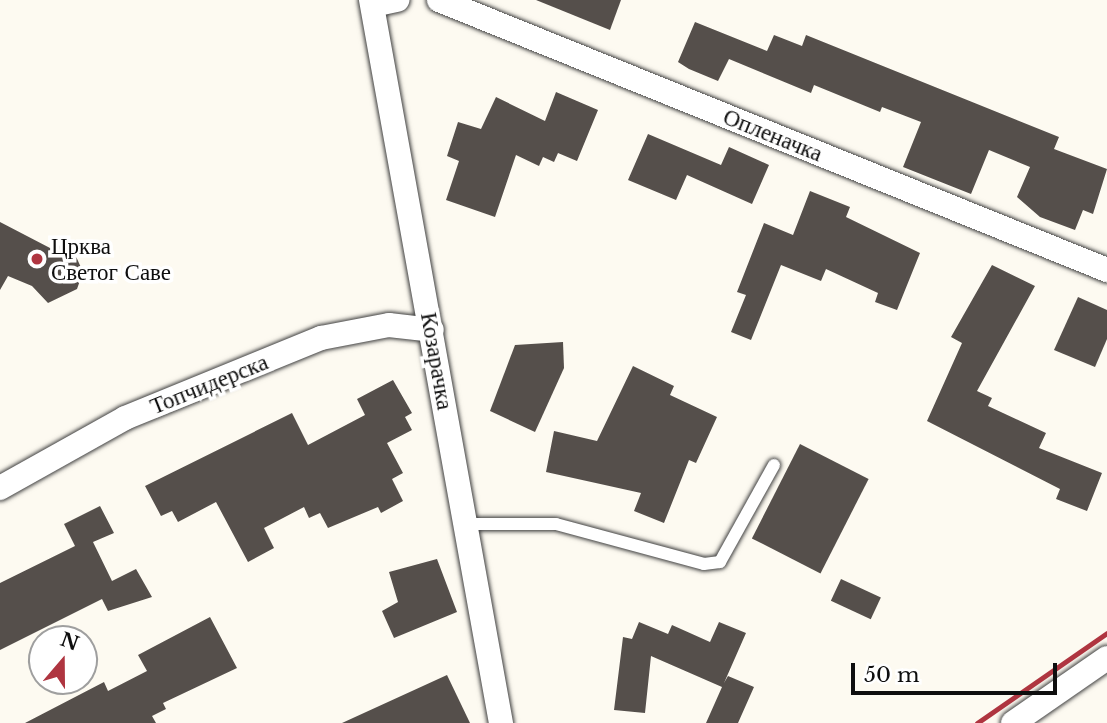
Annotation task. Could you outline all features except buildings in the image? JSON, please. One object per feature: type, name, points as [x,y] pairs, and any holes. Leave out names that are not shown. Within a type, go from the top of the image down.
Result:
[{"type":"street","points":[[372,2],[397,0]]},
{"type":"street","name":"Опленачка","points":[[439,0],[1107,270]]},
{"type":"street","name":"Козарачка","points":[[372,2],[501,723]]},
{"type":"street","name":"Топчидерска","points":[[0,488],[125,418],[321,338],[389,325],[432,330]]},
{"type":"street","points":[[1013,723],[1107,658]]},
{"type":"lane","points":[[464,524],[556,524],[704,564],[720,562],[774,465]]},
{"type":"railway","points":[[977,723],[1107,633]]},
{"type":"place","name":"Црква Светог Саве","points":[[37,259]]}]
